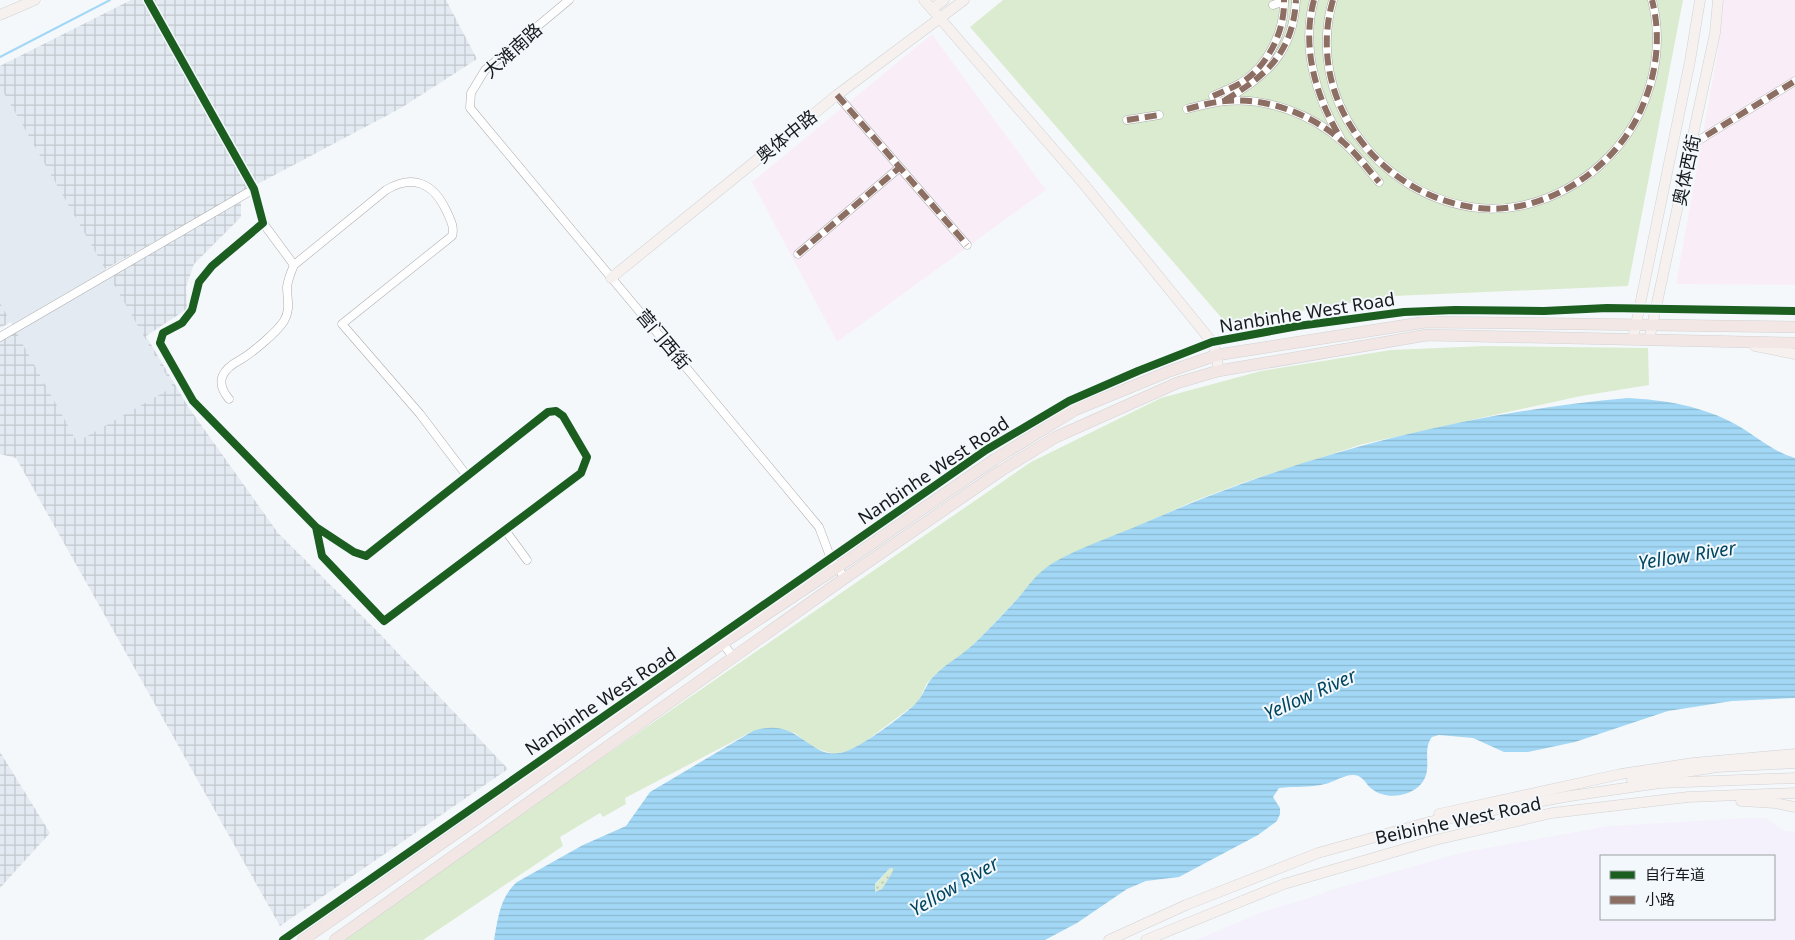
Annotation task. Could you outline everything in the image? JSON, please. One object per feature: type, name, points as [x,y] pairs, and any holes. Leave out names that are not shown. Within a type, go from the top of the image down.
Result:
[{"type":"highway","name":"Nanbinhe West Road","points":[[303,940],[481,816],[721,640],[834,563],[1075,410],[1170,370],[1217,355],[1426,322],[1795,327]]},
{"type":"highway","points":[[335,940],[845,578],[1002,470],[1056,437],[1177,383],[1218,371],[1427,335],[1795,343]]},
{"type":"main road","points":[[0,15],[35,0]]},
{"type":"main road","points":[[924,0],[1082,182],[1212,342],[1217,355],[1218,371]]},
{"type":"main road","points":[[932,9],[944,0]]},
{"type":"main road","name":"奥体中路","points":[[612,278],[837,95],[964,0]]},
{"type":"main road","name":"奥体西街","points":[[1633,340],[1690,61],[1700,0]]},
{"type":"main road","name":"奥体西街","points":[[1649,340],[1714,33],[1718,0]]},
{"type":"main road","points":[[1756,326],[1795,321]]},
{"type":"main road","points":[[1734,342],[1795,354]]},
{"type":"main road","points":[[1318,853],[1402,822],[1552,788],[1693,763],[1795,754]]},
{"type":"main road","points":[[1570,796],[1621,782],[1718,767],[1795,763]]},
{"type":"main road","name":"Beibinhe West Road","points":[[1109,940],[1186,905],[1318,853],[1429,822],[1558,798],[1660,783],[1795,778]]},
{"type":"main road","name":"Beibinhe West Road","points":[[1146,940],[1284,884],[1435,840],[1560,812],[1688,797],[1795,793]]},
{"type":"main road","points":[[1688,797],[1775,803],[1795,807]]},
{"type":"main road","points":[[1558,798],[1560,812]]},
{"type":"street","points":[[148,0],[254,189],[263,223],[294,265]]},
{"type":"street","name":"大滩南路","points":[[470,108],[471,93],[485,70],[569,0]]},
{"type":"street","points":[[1273,5],[1284,0]]},
{"type":"street","points":[[1213,96],[1242,83],[1264,63],[1278,36],[1284,0]]},
{"type":"street","points":[[1223,101],[1249,86],[1273,66],[1286,46],[1295,21],[1296,0]]},
{"type":"street","points":[[1314,0],[1310,41],[1313,77],[1325,113],[1342,141],[1379,182]]},
{"type":"street","points":[[1332,0],[1326,46],[1331,84],[1346,122],[1376,159],[1417,188],[1437,197],[1471,207],[1497,208],[1548,199],[1580,181],[1609,158],[1631,130],[1648,95],[1657,56],[1656,18],[1652,0]]},
{"type":"street","points":[[1691,144],[1795,81]]},
{"type":"street","points":[[837,95],[967,245]]},
{"type":"street","points":[[1187,109],[1223,101],[1242,100],[1271,105],[1297,113],[1342,141]]},
{"type":"street","name":"营门西街","points":[[470,108],[819,527],[834,563],[845,578]]},
{"type":"street","points":[[1127,120],[1159,115]]},
{"type":"street","points":[[798,254],[899,168]]},
{"type":"street","points":[[229,399],[222,387],[224,373],[228,367],[240,360],[280,327],[288,310],[289,276],[294,265],[386,190],[397,184],[409,181],[422,184],[433,190],[441,200],[453,227],[449,240],[342,324],[420,414],[467,476]]},
{"type":"street","points":[[0,337],[254,189]]},
{"type":"street","points":[[263,223],[212,266],[199,282],[192,310],[182,323],[163,333],[160,343],[193,401],[316,527],[354,552],[366,556],[548,412],[556,412],[563,416],[587,457],[586,465],[581,472],[384,620],[322,556],[316,527]]},
{"type":"street","name":"Nanbinhe West Road","points":[[834,563],[936,483],[1056,408],[1138,370],[1212,342],[1298,326],[1404,312],[1639,309],[1795,311]]},
{"type":"street","points":[[505,530],[528,560]]},
{"type":"street","points":[[721,640],[734,658]]},
{"type":"street","name":"Nanbinhe West Road","points":[[283,940],[721,640]]},
{"type":"shaded area","points":[[131,0],[446,0],[477,59],[401,108],[241,193],[241,217],[194,264],[186,287],[187,309],[146,336],[189,408],[278,533],[378,632],[508,769],[280,926],[16,458],[0,454],[0,338],[220,205],[0,328],[0,66]]},
{"type":"shaded area","points":[[1724,0],[1795,0],[1795,285],[1676,284],[1717,55]]},
{"type":"shaded area","points":[[932,34],[1046,190],[837,342],[752,182]]},
{"type":"shaded area","points":[[0,86],[173,387],[77,442],[0,303]]},
{"type":"shaded area","points":[[0,752],[50,833],[0,888]]},
{"type":"shaded area","points":[[1766,818],[1782,830],[1795,832],[1795,940],[1196,940],[1265,911],[1460,853],[1609,826]]},
{"type":"green space","points":[[1003,0],[1683,0],[1628,286],[1393,296],[1226,323],[970,27]]},
{"type":"green space","points":[[1485,346],[1648,348],[1649,385],[1581,396],[1363,444],[1245,482],[1194,501],[1048,567],[977,641],[958,659],[936,674],[927,683],[918,702],[862,744],[845,752],[834,754],[814,748],[795,733],[753,731],[625,798],[626,804],[603,817],[600,813],[560,837],[563,846],[423,940],[344,940],[474,846],[1031,462],[1161,398],[1261,371],[1391,350]]},
{"type":"green space","points":[[890,868],[893,868],[893,871],[882,889],[875,892],[874,886]]},
{"type":"water","name":"Yellow River","points":[[1628,398],[1656,400],[1683,405],[1710,413],[1735,424],[1779,452],[1795,458],[1795,698],[1732,701],[1668,711],[1575,742],[1528,752],[1504,752],[1473,738],[1439,735],[1432,737],[1427,748],[1427,772],[1425,778],[1411,792],[1397,796],[1384,795],[1372,789],[1357,775],[1347,776],[1319,785],[1279,788],[1273,797],[1280,808],[1277,821],[1258,835],[1179,877],[1146,881],[1127,889],[1077,923],[1045,940],[494,940],[503,901],[517,882],[583,845],[626,826],[650,792],[753,731],[769,728],[782,729],[793,733],[821,751],[832,753],[852,749],[871,737],[911,708],[933,677],[974,644],[1039,574],[1068,555],[1200,500],[1319,458],[1441,427],[1503,414]],"holes":[[[890,868],[893,868],[882,889],[875,892],[875,884]]]},
{"type":"waterway","points":[[0,57],[110,0]]},
{"type":"marked path","points":[[1213,96],[1241,83],[1251,76],[1267,57],[1282,24],[1284,0]]},
{"type":"marked path","points":[[1225,100],[1254,81],[1276,60],[1290,34],[1296,0]]},
{"type":"marked path","points":[[1314,0],[1309,36],[1313,71],[1324,105],[1340,137]]},
{"type":"marked path","points":[[1333,0],[1327,36],[1329,70],[1339,103],[1355,134],[1378,160],[1405,182],[1436,198],[1471,207],[1497,209],[1522,206],[1570,187],[1591,173],[1626,136],[1645,100],[1656,58],[1657,29],[1652,0]]},
{"type":"marked path","points":[[1691,145],[1795,81]]},
{"type":"marked path","points":[[837,95],[967,245]]},
{"type":"marked path","points":[[1187,109],[1215,102],[1241,100],[1272,105],[1288,110],[1317,123],[1331,132],[1352,151],[1379,182]]},
{"type":"marked path","points":[[1127,120],[1159,115]]},
{"type":"marked path","points":[[798,254],[899,168]]},
{"type":"cycle path","points":[[148,0],[254,189],[263,223],[212,266],[199,282],[192,310],[182,323],[163,333],[160,343],[193,401],[316,527],[322,556],[384,621],[581,473],[587,457],[563,416],[556,411],[548,412],[366,556],[354,552],[316,527]]},
{"type":"cycle path","points":[[283,940],[986,450],[1069,401],[1138,371],[1212,342],[1298,326],[1404,312],[1455,310],[1544,311],[1607,308],[1795,311]]}]
